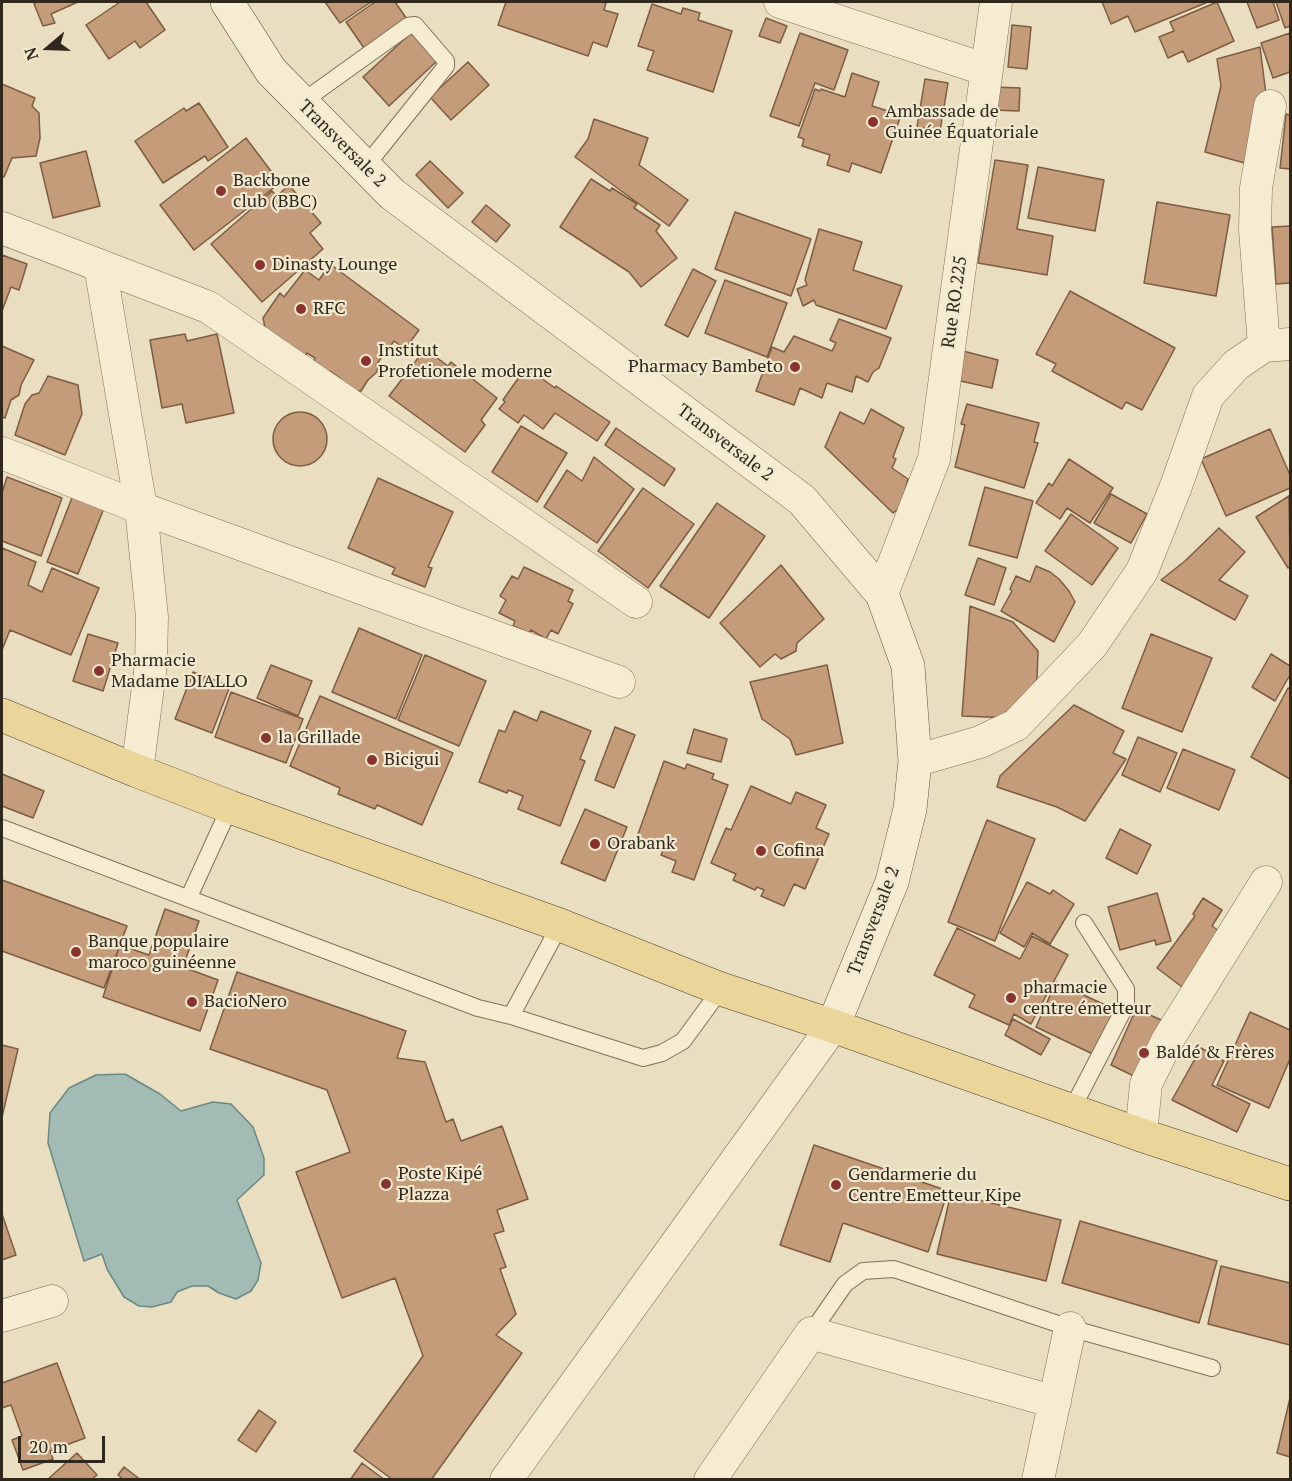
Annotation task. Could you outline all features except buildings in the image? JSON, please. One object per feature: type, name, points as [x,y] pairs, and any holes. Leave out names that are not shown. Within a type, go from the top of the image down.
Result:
[{"type":"main road","name":"Transversale 2","points":[[227,2],[271,71],[392,194],[802,500],[882,594],[908,666],[915,762],[910,809],[892,882],[833,1026]]},
{"type":"main road","points":[[2,715],[230,807],[560,925],[721,989],[833,1026],[1141,1136],[1290,1184]]},
{"type":"street","points":[[780,2],[987,70]]},
{"type":"street","name":"Rue RO.225","points":[[882,594],[934,459],[996,2]]},
{"type":"street","points":[[915,762],[981,742],[1016,725],[1092,645],[1142,571],[1176,486],[1208,396],[1236,365],[1277,345],[1255,230],[1256,189],[1270,106]]},
{"type":"street","points":[[2,228],[208,307],[636,602]]},
{"type":"street","points":[[100,266],[141,508],[152,617],[151,664],[137,771]]},
{"type":"street","points":[[2,453],[141,508],[619,682]]},
{"type":"street","points":[[1141,1136],[1146,1084],[1167,1041],[1266,882]]},
{"type":"street","points":[[506,1479],[833,1026]]},
{"type":"street","points":[[2,1316],[52,1301]]},
{"type":"street","points":[[1038,1479],[1070,1329]]},
{"type":"street","points":[[710,1479],[811,1333],[1055,1401]]},
{"type":"lane","points":[[302,102],[408,26],[415,25],[446,61],[446,66],[365,167]]},
{"type":"lane","points":[[189,897],[230,807]]},
{"type":"lane","points":[[2,828],[478,1008],[511,1016],[643,1058],[662,1053],[683,1041],[721,989]]},
{"type":"lane","points":[[1071,1111],[1126,1005],[1126,989],[1084,923]]},
{"type":"lane","points":[[511,1016],[560,925]]},
{"type":"lane","points":[[811,1333],[845,1284],[863,1271],[894,1269],[1070,1329],[1212,1368]]},
{"type":"water","points":[[125,1074],[160,1094],[181,1111],[213,1102],[231,1104],[253,1127],[264,1158],[264,1175],[237,1200],[261,1263],[258,1280],[251,1291],[236,1299],[208,1286],[192,1286],[177,1292],[171,1302],[152,1307],[139,1306],[124,1297],[107,1269],[102,1254],[84,1261],[48,1143],[50,1113],[69,1088],[96,1075]]},
{"type":"place","name":"Ambassade de Guinée Équatoriale","points":[[873,122]]},
{"type":"place","name":"Backbone club (BBC)","points":[[221,191]]},
{"type":"place","name":"Dinasty Lounge","points":[[260,265]]},
{"type":"place","name":"RFC","points":[[301,309]]},
{"type":"place","name":"Institut Profetionele moderne","points":[[366,361]]},
{"type":"place","name":"Pharmacy Bambeto","points":[[795,367]]},
{"type":"place","name":"Pharmacie Madame DIALLO","points":[[99,671]]},
{"type":"place","name":"la Grillade","points":[[266,738]]},
{"type":"place","name":"Bicigui","points":[[372,760]]},
{"type":"place","name":"Orabank","points":[[595,844]]},
{"type":"place","name":"Cofina","points":[[761,851]]},
{"type":"place","name":"Banque populaire maroco guinéenne","points":[[76,952]]},
{"type":"place","name":"pharmacie centre émetteur","points":[[1011,998]]},
{"type":"place","name":"BacioNero","points":[[192,1002]]},
{"type":"place","name":"Baldé & Frères","points":[[1144,1053]]},
{"type":"place","name":"Poste Kipé Plazza","points":[[386,1184]]},
{"type":"place","name":"Gendarmerie du Centre Emetteur Kipe","points":[[836,1185]]}]
